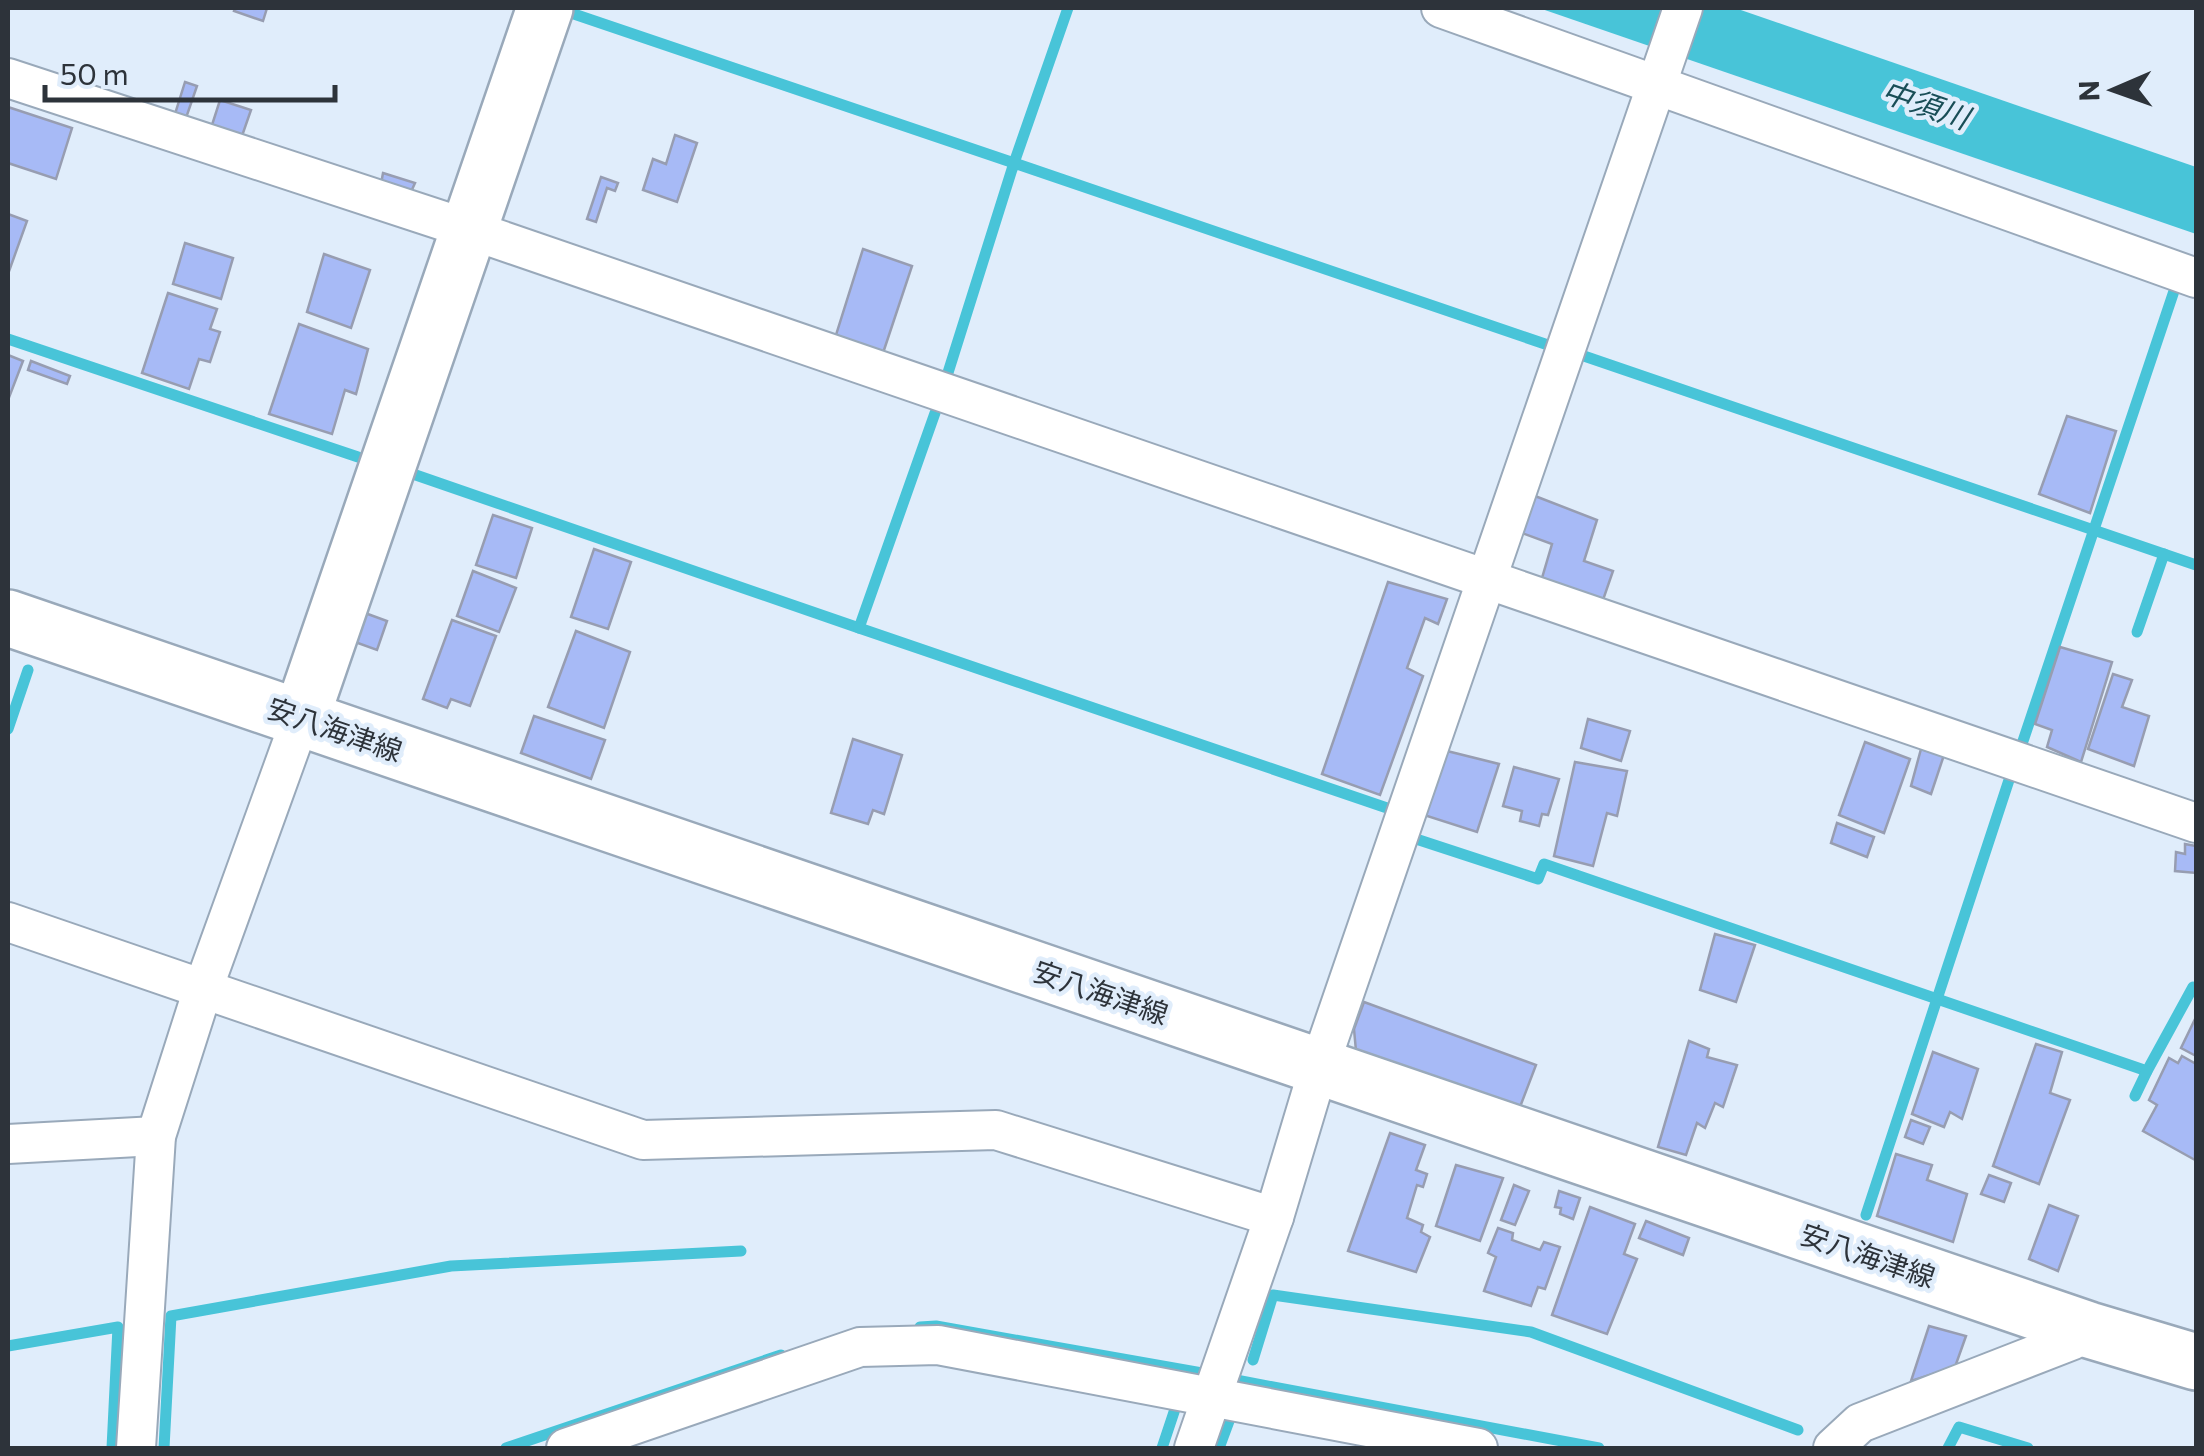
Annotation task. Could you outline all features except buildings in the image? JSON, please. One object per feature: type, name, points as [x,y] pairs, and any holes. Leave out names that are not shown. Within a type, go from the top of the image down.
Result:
[{"type":"main road","points":[[301,718],[545,8]]},
{"type":"main road","name":"安八海津線","points":[[8,618],[2088,1330],[2196,1362]]},
{"type":"street","points":[[1440,8],[1660,73],[2196,278]]},
{"type":"street","points":[[1194,1448],[1274,1217],[1319,1067],[1682,8]]},
{"type":"street","points":[[8,78],[468,229],[2196,823]]},
{"type":"street","points":[[136,1448],[156,1136],[203,989],[301,718]]},
{"type":"street","points":[[8,922],[643,1140],[996,1130],[1274,1217]]},
{"type":"street","points":[[8,1144],[156,1136]]},
{"type":"street","points":[[1834,1448],[1860,1423],[2073,1340],[2088,1330]]},
{"type":"street","points":[[566,1448],[860,1347],[938,1344],[1478,1448]]},
{"type":"water","name":"中須川","points":[[1539,8],[1735,8],[2196,167],[2196,234]]},
{"type":"waterway","points":[[568,12],[1014,163],[1068,8]]},
{"type":"waterway","points":[[946,379],[1014,163],[1545,344]]},
{"type":"waterway","points":[[2022,744],[2175,288]]},
{"type":"waterway","points":[[8,339],[358,457]]},
{"type":"waterway","points":[[1581,355],[2196,565]]},
{"type":"waterway","points":[[410,473],[859,628],[935,413]]},
{"type":"waterway","points":[[2137,632],[2164,554]]},
{"type":"waterway","points":[[859,628],[1390,809]]},
{"type":"waterway","points":[[8,729],[28,670]]},
{"type":"waterway","points":[[1866,1215],[2010,777]]},
{"type":"waterway","points":[[1413,838],[1538,879],[1544,864],[2147,1071],[2193,987],[2196,989]]},
{"type":"waterway","points":[[2135,1096],[2147,1071]]},
{"type":"waterway","points":[[164,1448],[171,1316],[451,1266],[741,1251]]},
{"type":"waterway","points":[[1253,1360],[1273,1295],[1531,1332],[1798,1430]]},
{"type":"waterway","points":[[920,1327],[936,1326],[1202,1373]]},
{"type":"waterway","points":[[8,1346],[118,1327],[112,1448]]},
{"type":"waterway","points":[[506,1448],[781,1355]]},
{"type":"waterway","points":[[1236,1380],[1599,1448]]},
{"type":"waterway","points":[[1162,1448],[1178,1400]]},
{"type":"waterway","points":[[1219,1448],[1232,1413]]},
{"type":"waterway","points":[[1948,1448],[1959,1427],[2028,1448]]}]
